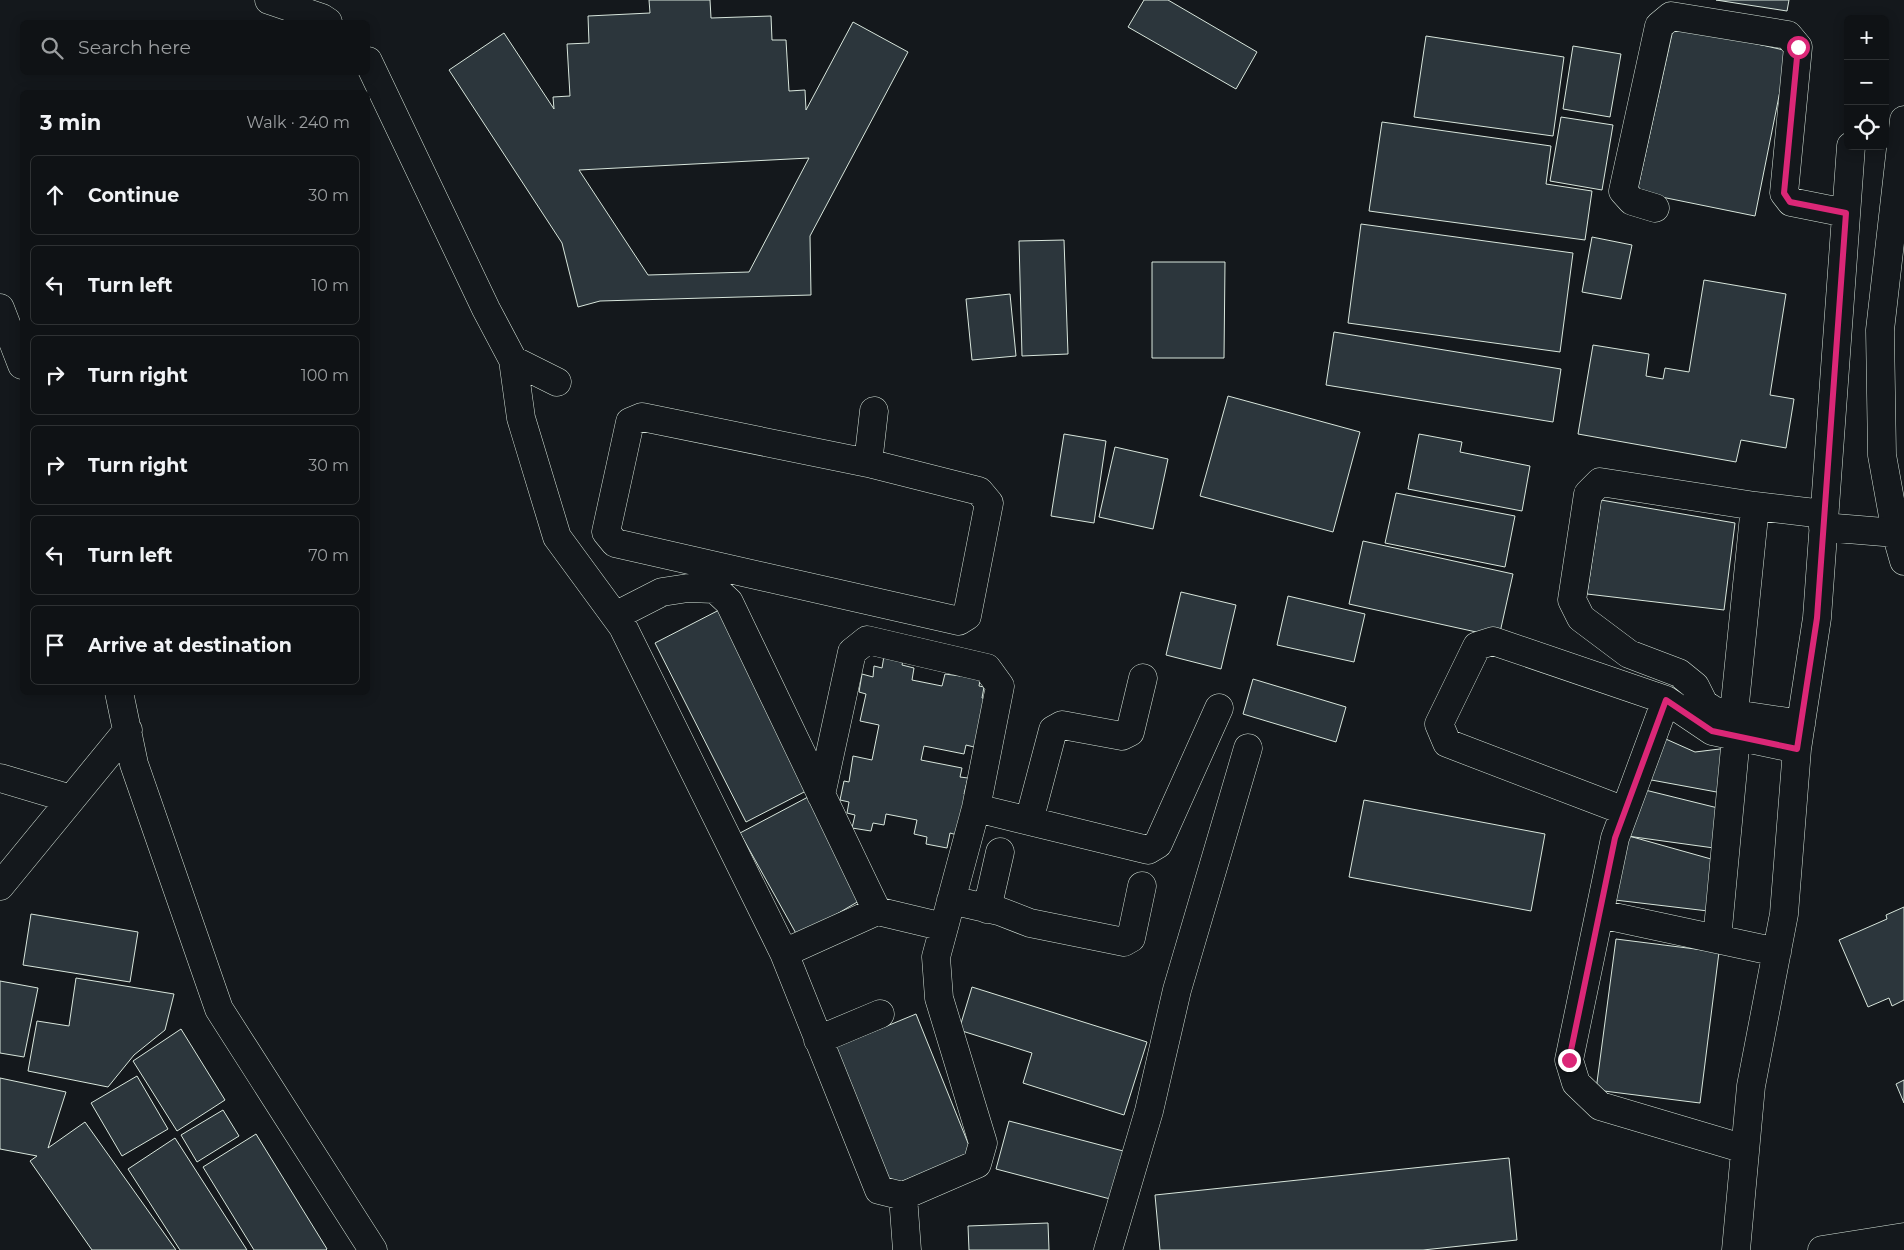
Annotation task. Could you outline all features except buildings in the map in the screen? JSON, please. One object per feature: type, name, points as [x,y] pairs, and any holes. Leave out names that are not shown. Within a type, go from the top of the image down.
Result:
[{"type":"street","points":[[269,0],[325,20]]},
{"type":"street","points":[[1655,208],[1632,202],[1623,191],[1659,26],[1671,16],[1788,35],[1798,47],[1784,193],[1790,202],[1846,213]]},
{"type":"street","points":[[370,65],[486,309],[513,360],[521,418],[557,537],[623,627],[784,953],[879,1190],[903,1196],[977,1164],[983,1143],[939,998],[936,957],[976,808],[1000,686],[987,668],[867,640],[852,652],[821,795]]},
{"type":"street","points":[[1904,120],[1899,194],[1880,330],[1882,455],[1896,533],[1904,562]]},
{"type":"street","points":[[1736,1250],[1751,1086],[1784,914],[1799,736],[1817,618],[1851,150]]},
{"type":"street","points":[[0,308],[20,360]]},
{"type":"street","points":[[513,360],[557,382]]},
{"type":"street","points":[[868,463],[874,411]]},
{"type":"street","points":[[642,417],[868,463],[979,491],[990,503],[967,616],[959,622],[615,543],[606,532],[630,422],[642,417]]},
{"type":"street","points":[[1735,725],[1716,710],[1704,704],[1695,686],[1679,672],[1629,654],[1581,618],[1572,600],[1588,494],[1600,482],[1755,506],[1824,521],[1896,533]]},
{"type":"street","points":[[1717,939],[1755,506]]},
{"type":"street","points":[[615,616],[662,592],[688,588],[715,589],[729,602],[877,911]]},
{"type":"street","points":[[1624,811],[1447,743],[1439,724],[1477,646],[1493,641],[1666,700],[1712,731],[1735,725],[1799,736]]},
{"type":"street","points":[[1029,821],[1053,730],[1062,725],[1122,736],[1130,732],[1144,678]]},
{"type":"street","points":[[120,695],[134,764],[219,1008],[373,1250]]},
{"type":"street","points":[[1666,700],[1615,838],[1569,1060],[1576,1083],[1600,1106],[1745,1149]]},
{"type":"street","points":[[976,808],[1148,850],[1158,844],[1218,708]]},
{"type":"street","points":[[0,886],[128,730]]},
{"type":"street","points":[[1108,1250],[1149,1110],[1177,990],[1248,748]]},
{"type":"street","points":[[0,778],[71,799]]},
{"type":"street","points":[[986,909],[1000,852]]},
{"type":"street","points":[[951,900],[998,911],[1030,923],[1124,942],[1131,938],[1142,886]]},
{"type":"street","points":[[784,953],[877,911],[944,927]]},
{"type":"street","points":[[1600,914],[1777,952]]},
{"type":"street","points":[[818,1040],[880,1014]]},
{"type":"street","points":[[903,1196],[907,1250]]},
{"type":"street","points":[[1822,1250],[1904,1237]]},
{"type":"route","points":[[1569,1060],[1615,838],[1666,700],[1712,731],[1797,749],[1817,618],[1846,213],[1790,202],[1784,193],[1798,47]]}]
